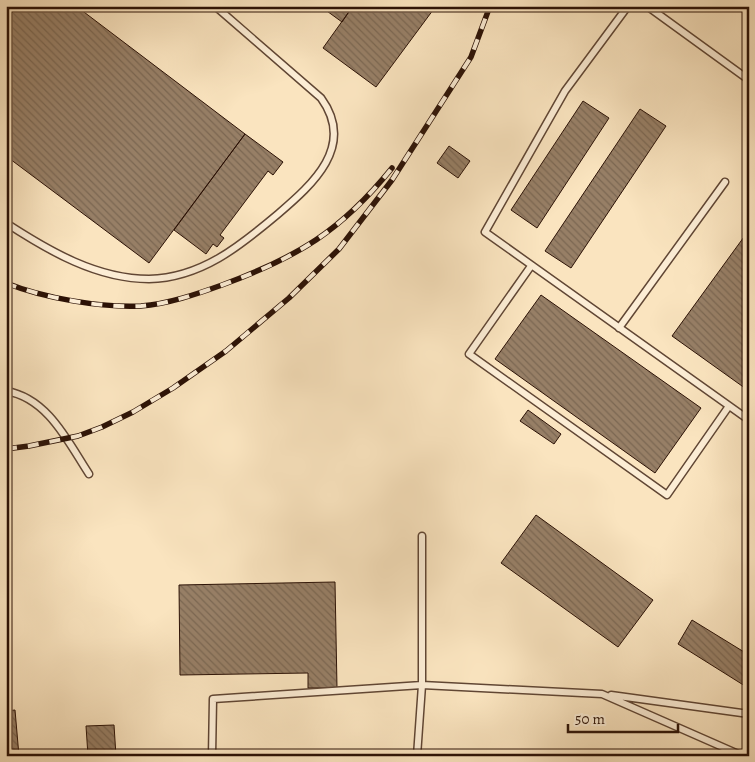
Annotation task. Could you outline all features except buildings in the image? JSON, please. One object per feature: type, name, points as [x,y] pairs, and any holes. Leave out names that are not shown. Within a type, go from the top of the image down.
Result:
[{"type":"lane","points":[[6,223],[69,258],[110,275],[128,278],[165,277],[194,270],[223,257],[252,236],[311,184],[320,173],[332,148],[335,134],[329,109],[321,98],[308,86],[215,6]]},
{"type":"lane","points":[[628,6],[566,91],[485,232],[749,420]]},
{"type":"lane","points":[[647,6],[749,80]]},
{"type":"lane","points":[[619,328],[725,182]]},
{"type":"lane","points":[[532,266],[469,354],[666,495],[729,406]]},
{"type":"lane","points":[[6,391],[32,401],[42,408],[62,432],[90,474]]},
{"type":"lane","points":[[416,756],[422,685],[422,536]]},
{"type":"lane","points":[[212,756],[213,699],[422,685],[602,694],[749,714]]},
{"type":"lane","points":[[602,694],[743,756]]},
{"type":"railway","points":[[6,449],[78,436],[133,412],[173,388],[226,351],[289,298],[339,249],[392,180],[471,57],[490,6]]},
{"type":"railway","points":[[6,283],[37,293],[91,304],[141,306],[172,301],[193,295],[249,275],[316,240],[355,209],[392,168]]}]
